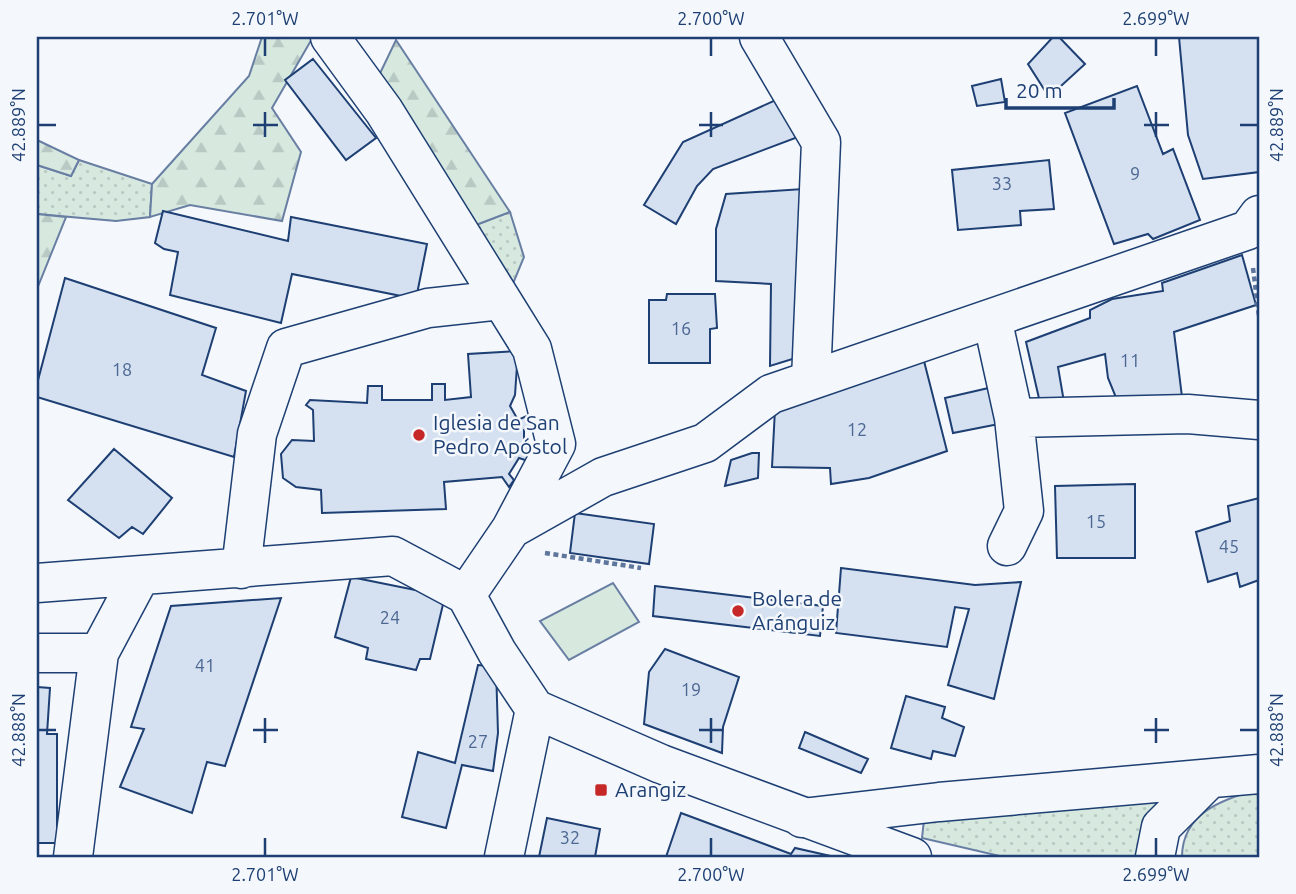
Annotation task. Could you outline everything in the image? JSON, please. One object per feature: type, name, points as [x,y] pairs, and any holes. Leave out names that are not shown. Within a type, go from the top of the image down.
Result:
[{"type":"main road","points":[[330,37],[384,111],[532,349],[556,444],[504,539],[466,595]]},
{"type":"main road","points":[[759,37],[821,142],[811,380]]},
{"type":"main road","points":[[504,539],[603,477],[705,443],[771,394],[992,318],[1253,222]]},
{"type":"main road","points":[[241,569],[257,434],[286,348],[428,308],[501,300]]},
{"type":"main road","points":[[992,318],[1014,418],[1024,511],[1007,546]]},
{"type":"main road","points":[[1014,418],[1188,414],[1259,419]]},
{"type":"main road","points":[[37,583],[393,556],[466,595],[497,652],[535,709],[661,764],[912,857]]},
{"type":"main road","points":[[73,857],[99,653],[140,576]]},
{"type":"main road","points":[[37,653],[99,653]]},
{"type":"main road","points":[[504,857],[535,709]]},
{"type":"main road","points":[[802,818],[939,802],[1259,774]]},
{"type":"main road","points":[[1155,857],[1161,827],[1209,779]]},
{"type":"path","points":[[1253,222],[1259,316]]},
{"type":"path","points":[[504,539],[526,550],[641,568]]},
{"type":"green space","points":[[262,37],[313,37],[272,108],[301,152],[282,221],[190,205],[150,217],[152,184],[249,76]]},
{"type":"green space","points":[[396,40],[510,212],[468,228],[372,90]]},
{"type":"green space","points":[[37,140],[79,160],[71,176],[37,165]]},
{"type":"green space","points":[[79,160],[152,184],[150,217],[116,221],[37,214],[37,165],[71,176]]},
{"type":"green space","points":[[510,212],[524,257],[510,291],[468,228]]},
{"type":"green space","points":[[37,214],[66,217],[37,289]]},
{"type":"green space","points":[[613,583],[639,622],[569,660],[540,621]]},
{"type":"green space","points":[[1259,789],[1259,857],[1182,857],[1189,829],[1207,810]]},
{"type":"green space","points":[[1163,799],[1140,857],[1004,857],[922,838],[924,820]]},
{"type":"building","points":[[1053,37],[1059,37],[1085,64],[1049,97],[1028,64]]},
{"type":"building","points":[[1179,37],[1259,37],[1259,172],[1203,179],[1188,135]]},
{"type":"building","points":[[313,59],[376,138],[346,160],[285,80]]},
{"type":"building","points":[[1001,79],[1005,102],[977,106],[972,86]]},
{"type":"building","points":[[1137,86],[1163,154],[1173,149],[1200,220],[1153,239],[1148,234],[1114,244],[1065,113]]},
{"type":"building","points":[[778,99],[798,137],[713,169],[697,186],[676,224],[644,205],[683,142]]},
{"type":"building","points":[[1049,160],[1054,209],[1020,211],[1021,225],[958,230],[952,170]]},
{"type":"building","points":[[803,189],[799,357],[770,366],[771,284],[716,281],[716,229],[726,194]]},
{"type":"building","points":[[163,211],[288,241],[291,217],[427,244],[416,299],[292,274],[281,323],[170,295],[178,252],[164,249],[155,243]]},
{"type":"building","points":[[1242,255],[1256,305],[1174,332],[1182,397],[1119,405],[1108,378],[1105,354],[1058,367],[1064,402],[1041,407],[1026,342],[1090,318],[1090,310],[1112,299],[1163,291],[1162,283]]},
{"type":"building","points":[[65,278],[216,328],[202,375],[246,391],[234,457],[37,397],[37,384]]},
{"type":"building","points":[[667,294],[715,294],[717,328],[710,329],[710,363],[649,363],[649,300],[666,300]]},
{"type":"building","name":"Iglesia de San Pedro Apóstol","points":[[518,351],[515,395],[510,406],[518,420],[531,414],[535,425],[524,430],[524,441],[537,452],[534,463],[519,458],[509,474],[514,480],[509,487],[502,477],[444,482],[446,509],[322,513],[321,490],[296,487],[283,478],[281,454],[292,440],[314,441],[313,410],[306,405],[310,400],[367,403],[368,386],[382,386],[382,400],[432,400],[432,384],[445,384],[445,400],[471,397],[468,354]]},
{"type":"building","points":[[924,361],[947,451],[869,478],[831,484],[830,468],[772,467],[775,409]]},
{"type":"building","points":[[993,387],[1004,423],[953,433],[945,398]]},
{"type":"building","points":[[114,449],[172,498],[143,534],[132,527],[119,538],[68,500]]},
{"type":"building","points":[[759,453],[758,478],[725,486],[731,460]]},
{"type":"building","points":[[1135,484],[1135,558],[1057,558],[1055,486]]},
{"type":"building","points":[[1259,498],[1259,580],[1240,587],[1237,573],[1208,582],[1196,532],[1230,521],[1228,506]]},
{"type":"building","points":[[575,513],[654,524],[649,564],[570,553]]},
{"type":"building","points":[[841,568],[975,585],[1021,582],[994,699],[948,685],[969,609],[955,607],[947,647],[836,633]]},
{"type":"building","points":[[351,577],[445,596],[430,659],[420,659],[416,670],[366,659],[368,648],[335,637]]},
{"type":"building","name":"Bolera de Aránguiz","points":[[655,586],[823,606],[820,636],[653,616]]},
{"type":"building","points":[[281,598],[225,766],[207,762],[192,813],[120,787],[144,729],[131,727],[171,606]]},
{"type":"building","points":[[665,649],[739,677],[723,727],[722,753],[644,724],[649,672]]},
{"type":"building","points":[[478,665],[496,667],[498,733],[493,771],[462,765],[446,828],[402,817],[418,752],[455,763]]},
{"type":"building","points":[[37,687],[50,688],[47,734],[57,734],[57,843],[37,843]]},
{"type":"building","points":[[906,696],[945,707],[942,718],[964,727],[955,756],[933,751],[931,759],[891,748]]},
{"type":"building","points":[[805,732],[868,759],[861,773],[799,748]]},
{"type":"building","points":[[681,813],[791,854],[795,848],[835,857],[666,857]]},
{"type":"building","points":[[547,818],[600,829],[595,857],[539,857]]},
{"type":"place","name":"Iglesia de San Pedro Apóstol","points":[[419,435]]},
{"type":"place","name":"Bolera de Aránguiz","points":[[738,611]]},
{"type":"place","name":"Arangiz","points":[[601,790]]}]
